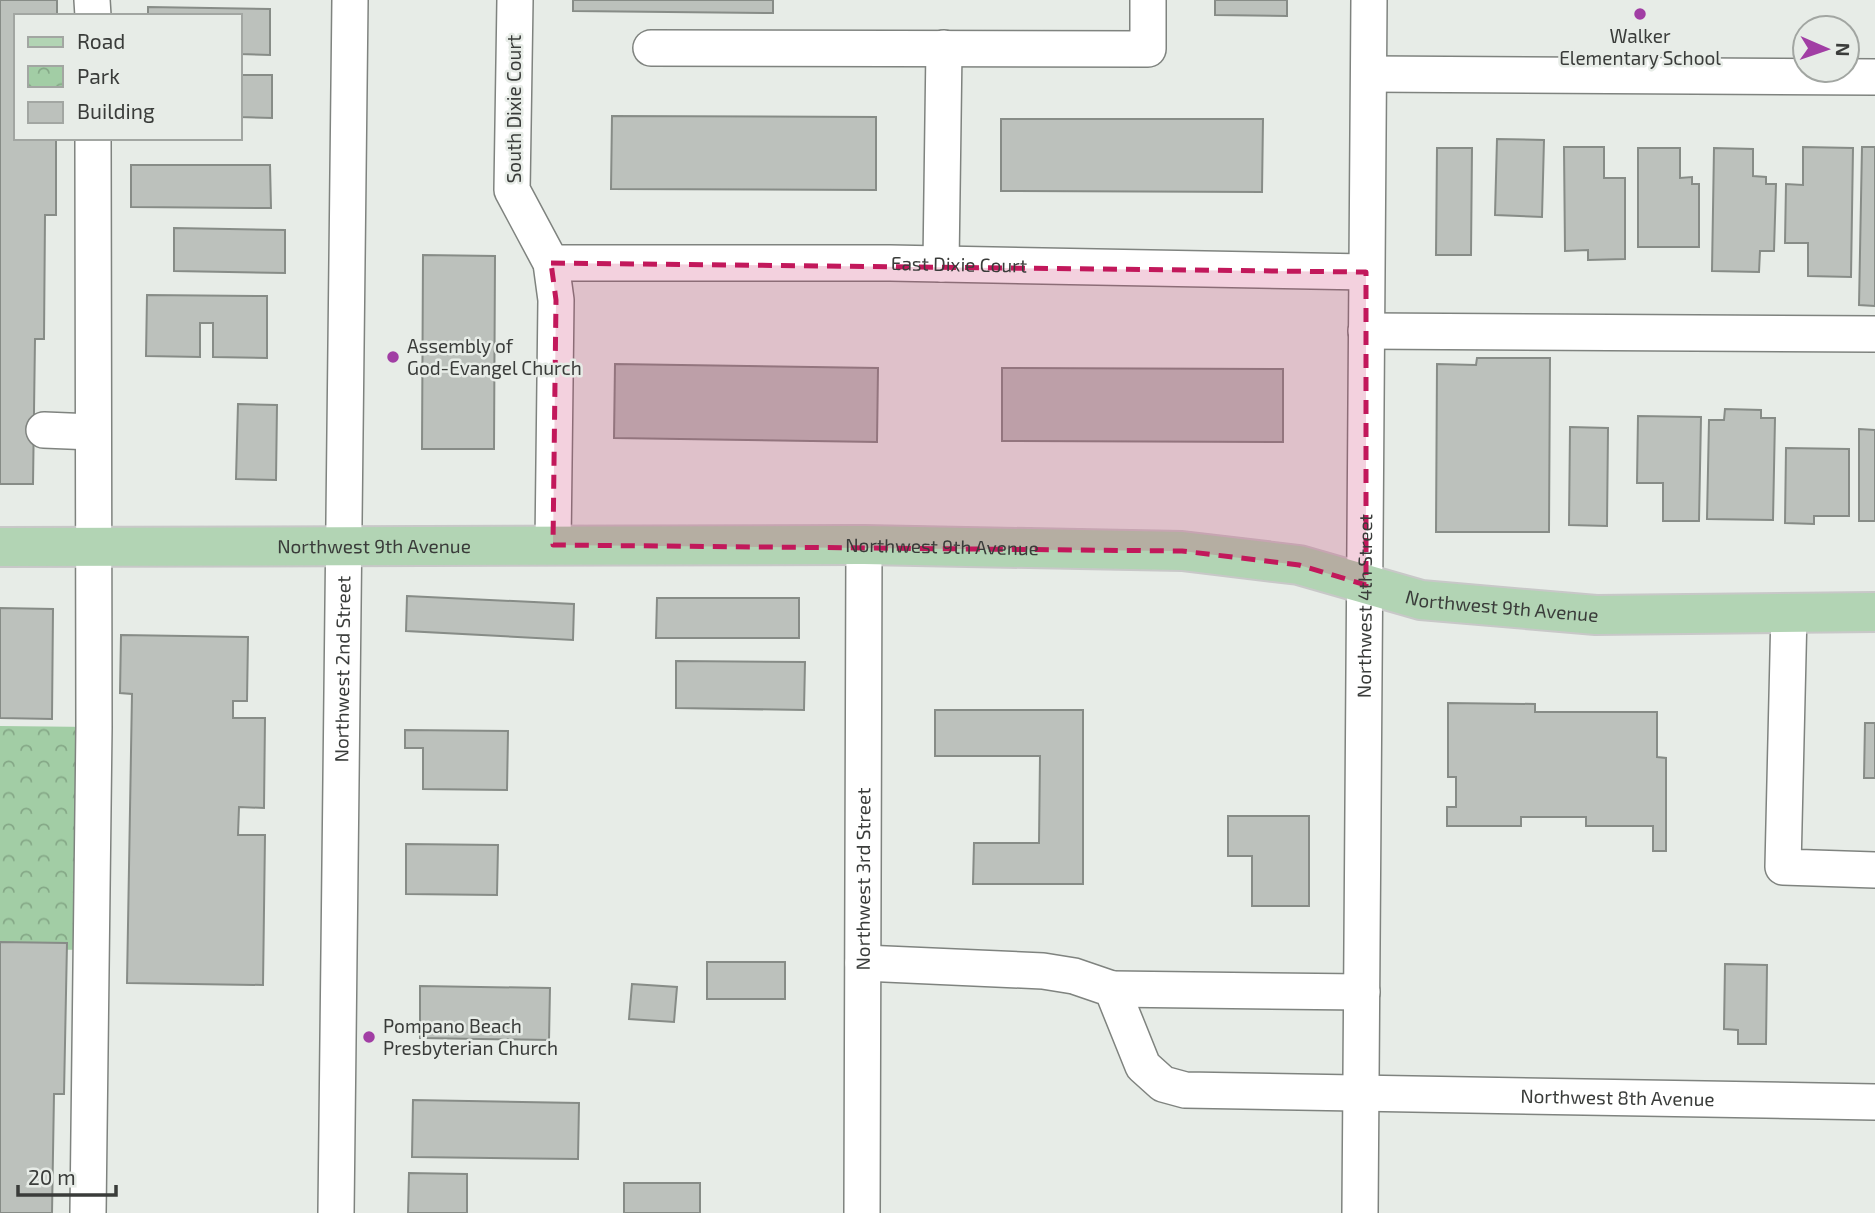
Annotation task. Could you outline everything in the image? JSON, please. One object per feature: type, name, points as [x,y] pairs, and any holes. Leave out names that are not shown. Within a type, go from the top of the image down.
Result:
[{"type":"main road","name":"Northwest 9th Avenue","points":[[0,547],[864,545],[1182,551],[1299,565],[1422,600],[1596,615],[1875,612]]},
{"type":"street","name":"Northwest 2nd Street","points":[[336,1213],[341,545],[350,0]]},
{"type":"street","name":"South Dixie Court","points":[[514,0],[512,190],[551,263],[556,300],[553,545]]},
{"type":"street","points":[[652,48],[1149,49],[1149,0]]},
{"type":"street","name":"Northwest 4th Street","points":[[1360,1213],[1369,0]]},
{"type":"street","points":[[941,264],[944,48]]},
{"type":"street","points":[[1369,75],[1875,77]]},
{"type":"street","points":[[88,1213],[94,727],[93,140]]},
{"type":"street","name":"East Dixie Court","points":[[551,263],[941,264],[1366,272]]},
{"type":"street","points":[[1366,331],[1875,334]]},
{"type":"street","points":[[44,430],[93,432]]},
{"type":"street","name":"Northwest 3rd Street","points":[[862,1213],[864,545]]},
{"type":"street","points":[[1789,612],[1783,867],[1875,870]]},
{"type":"street","points":[[863,962],[1044,971],[1074,976],[1112,989],[1362,992]]},
{"type":"street","name":"Northwest 8th Avenue","points":[[1112,989],[1143,1066],[1163,1084],[1185,1090],[1875,1101]]},
{"type":"highlighted area","points":[[551,263],[1366,272],[1366,585],[1299,565],[1182,551],[553,545],[556,300]]},
{"type":"green space","points":[[0,726],[94,727],[91,950],[0,949]]},
{"type":"building","points":[[0,0],[57,0],[57,14],[14,14],[14,140],[56,140],[56,215],[45,215],[44,339],[35,339],[33,484],[0,484]]},
{"type":"building","points":[[573,0],[773,0],[773,13],[573,11]]},
{"type":"building","points":[[1215,0],[1287,0],[1287,16],[1215,15]]},
{"type":"building","points":[[148,7],[270,9],[270,55],[242,54],[242,14],[148,14]]},
{"type":"building","points":[[242,75],[272,75],[272,118],[242,117]]},
{"type":"building","points":[[612,116],[876,117],[876,190],[611,189]]},
{"type":"building","points":[[1001,119],[1263,119],[1262,192],[1001,191]]},
{"type":"building","points":[[1497,139],[1544,140],[1542,217],[1495,215]]},
{"type":"building","points":[[1564,147],[1604,147],[1604,178],[1625,178],[1625,259],[1588,260],[1588,250],[1565,251]]},
{"type":"building","points":[[1803,147],[1853,148],[1851,277],[1808,276],[1808,243],[1785,243],[1786,184],[1803,185]]},
{"type":"building","points":[[1862,147],[1875,147],[1875,306],[1859,305]]},
{"type":"building","points":[[1437,148],[1472,148],[1471,255],[1436,255]]},
{"type":"building","points":[[1638,148],[1680,148],[1680,178],[1692,177],[1692,184],[1699,184],[1699,247],[1638,247]]},
{"type":"building","points":[[1714,148],[1753,149],[1753,176],[1766,177],[1766,184],[1776,184],[1774,251],[1760,251],[1759,272],[1712,271]]},
{"type":"building","points":[[131,165],[270,165],[271,208],[131,207]]},
{"type":"building","points":[[174,228],[285,230],[285,273],[174,271]]},
{"type":"building","points":[[423,255],[495,256],[494,449],[422,449]]},
{"type":"building","points":[[147,295],[267,296],[267,358],[213,357],[213,323],[200,323],[200,357],[146,356]]},
{"type":"building","points":[[1477,358],[1550,358],[1549,532],[1436,532],[1437,364],[1476,365]]},
{"type":"building","points":[[615,364],[878,368],[877,442],[614,438]]},
{"type":"building","points":[[1002,368],[1283,369],[1283,442],[1002,441]]},
{"type":"building","points":[[238,404],[277,405],[276,480],[236,479]]},
{"type":"building","points":[[1725,409],[1761,410],[1761,418],[1775,418],[1773,520],[1707,519],[1709,420],[1724,420]]},
{"type":"building","points":[[1638,416],[1701,417],[1699,521],[1663,521],[1663,483],[1637,483]]},
{"type":"building","points":[[1570,427],[1608,428],[1607,526],[1569,525]]},
{"type":"building","points":[[1859,429],[1875,430],[1875,521],[1859,521]]},
{"type":"building","points":[[1786,448],[1849,449],[1849,516],[1814,516],[1814,524],[1785,523]]},
{"type":"building","points":[[407,596],[574,604],[573,640],[406,631]]},
{"type":"building","points":[[657,598],[799,598],[799,638],[656,638]]},
{"type":"building","points":[[0,608],[53,609],[52,719],[0,718]]},
{"type":"building","points":[[121,635],[248,637],[247,701],[233,701],[233,718],[265,718],[264,808],[239,807],[238,835],[265,835],[263,985],[127,983],[132,694],[120,693]]},
{"type":"building","points":[[676,661],[805,662],[804,710],[676,708]]},
{"type":"building","points":[[1448,703],[1535,704],[1535,712],[1657,712],[1657,757],[1666,758],[1666,851],[1653,851],[1653,826],[1586,826],[1586,817],[1521,817],[1521,826],[1447,826],[1447,807],[1456,807],[1456,777],[1448,777]]},
{"type":"building","points":[[935,710],[1083,710],[1083,884],[973,884],[974,843],[1039,843],[1040,756],[935,756]]},
{"type":"building","points":[[1865,723],[1875,723],[1875,778],[1864,778]]},
{"type":"building","points":[[405,730],[508,731],[507,790],[423,789],[423,748],[405,748]]},
{"type":"building","points":[[1228,816],[1309,816],[1309,906],[1252,906],[1252,856],[1228,856]]},
{"type":"building","points":[[406,844],[498,845],[497,895],[406,894]]},
{"type":"building","points":[[0,942],[67,943],[64,1094],[54,1094],[52,1213],[0,1213]]},
{"type":"building","points":[[707,962],[785,962],[785,999],[707,999]]},
{"type":"building","points":[[1725,964],[1767,965],[1766,1044],[1738,1044],[1738,1030],[1724,1029]]},
{"type":"building","points":[[632,984],[677,987],[674,1022],[629,1019]]},
{"type":"building","points":[[420,986],[550,988],[549,1040],[420,1038]]},
{"type":"building","points":[[413,1100],[579,1103],[578,1159],[412,1157]]},
{"type":"building","points":[[409,1173],[467,1174],[467,1213],[408,1213]]},
{"type":"building","points":[[624,1183],[700,1183],[700,1213],[624,1213]]},
{"type":"place","name":"Walker Elementary School","points":[[1640,14]]},
{"type":"place","name":"Assembly of God-Evangel Church","points":[[393,357]]},
{"type":"place","name":"Pompano Beach Presbyterian Church","points":[[369,1037]]}]
